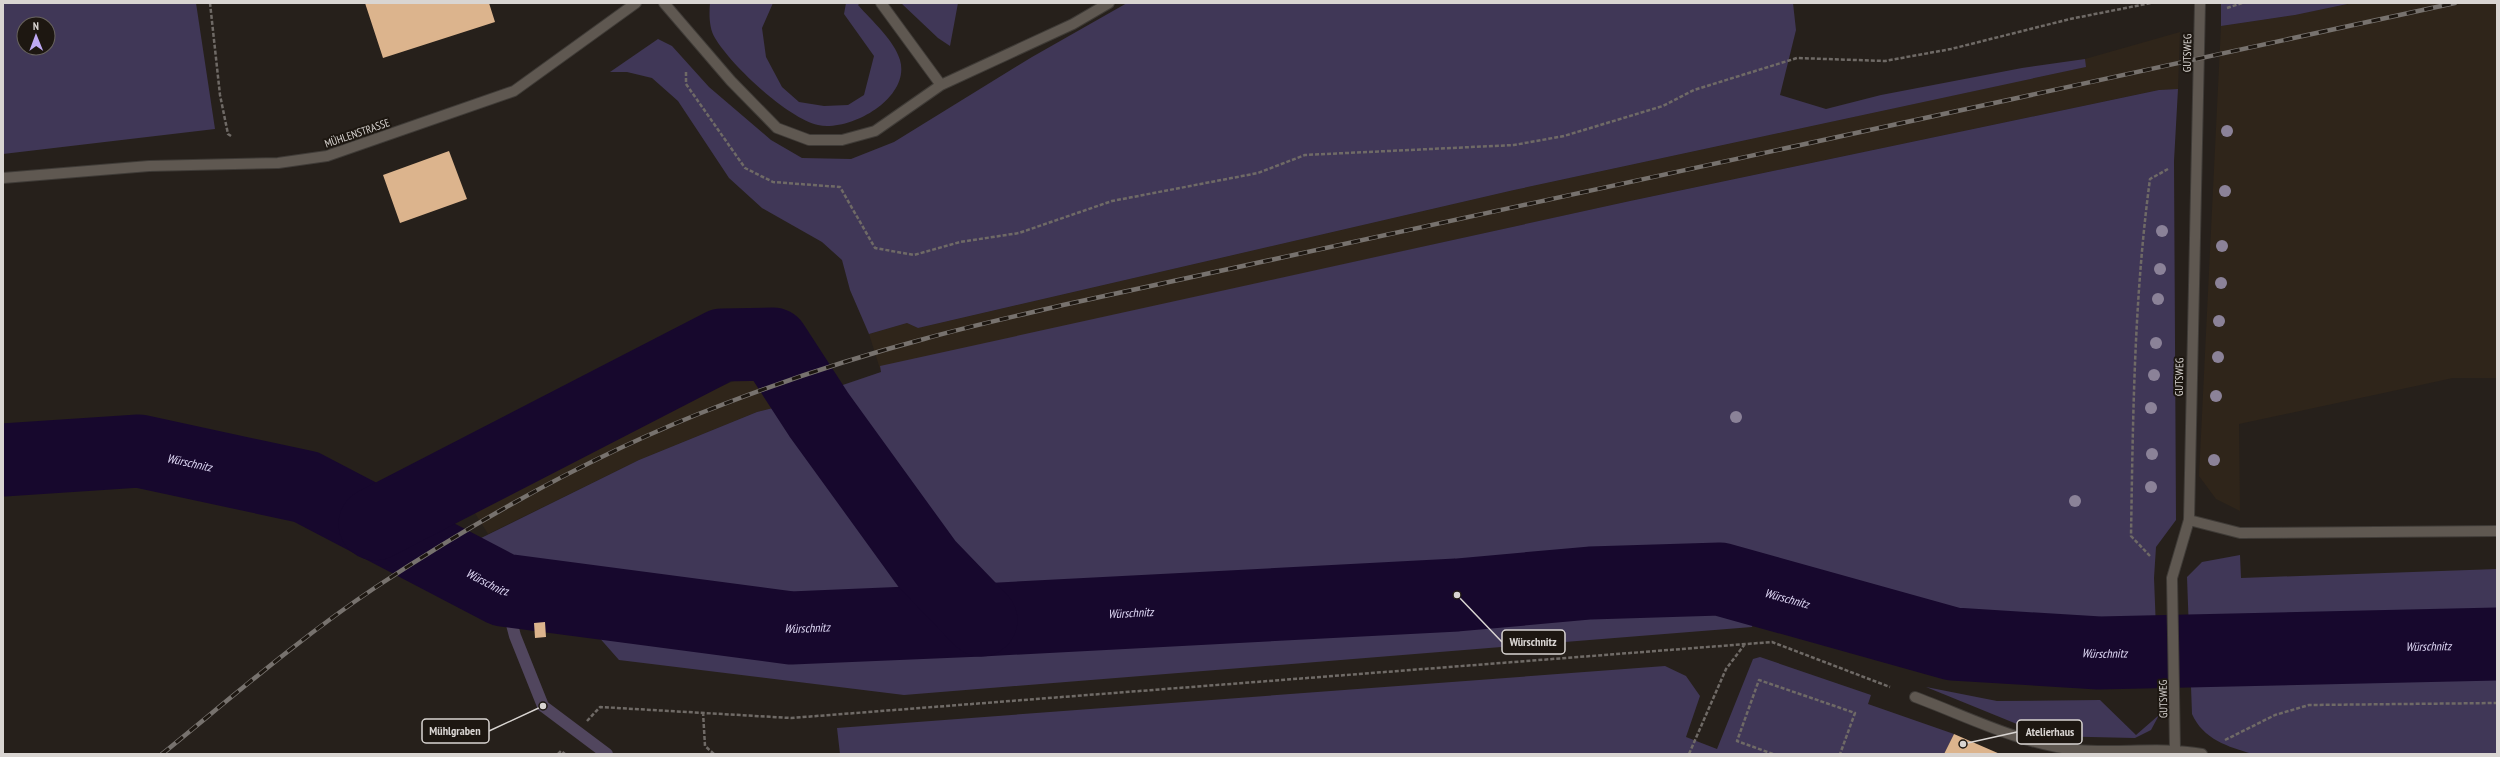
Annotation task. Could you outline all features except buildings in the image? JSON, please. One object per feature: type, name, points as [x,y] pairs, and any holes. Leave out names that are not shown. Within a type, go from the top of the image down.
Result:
[{"type":"street","name":"MÜHLENSTRASSE","points":[[3,178],[150,166],[278,163],[327,156],[514,91],[636,3]]},
{"type":"street","points":[[664,3],[732,81],[777,128],[809,140],[842,140],[875,131],[940,85],[1073,24],[1109,3]]},
{"type":"street","points":[[882,3],[940,85]]},
{"type":"street","name":"GUTSWEG","points":[[2175,749],[2172,578],[2189,520],[2200,3]]},
{"type":"street","points":[[2189,520],[2240,533],[2497,530]]},
{"type":"street","points":[[1915,697],[2041,744],[2078,750],[2175,749],[2202,754]]},
{"type":"path","points":[[210,3],[220,95]]},
{"type":"path","points":[[687,29],[686,84],[745,168],[773,182],[840,187],[875,248],[914,255],[960,242],[1019,233],[1112,201],[1258,172],[1305,155],[1514,145],[1564,136],[1663,106],[1694,90],[1797,58],[1885,61],[1951,49],[2070,19],[2151,3]]},
{"type":"path","points":[[2172,578],[2131,536],[2134,364],[2144,225],[2150,179],[2196,153]]},
{"type":"path","points":[[587,721],[600,707],[791,718],[1772,642],[1915,697]]},
{"type":"path","points":[[1689,754],[1726,669],[1745,643]]},
{"type":"path","points":[[1773,754],[1737,741],[1759,680],[1855,713],[1840,754]]},
{"type":"path","points":[[2220,743],[2243,729],[2275,715],[2309,705],[2497,703]]},
{"type":"path","points":[[703,712],[705,746],[714,754]]},
{"type":"path","points":[[558,754],[561,751],[565,754]]},
{"type":"shaded area","points":[[3,3],[196,3],[215,129],[3,154]]},
{"type":"shaded area","points":[[710,3],[773,3],[762,28],[766,57],[782,87],[799,102],[824,106],[848,105],[864,95],[874,56],[844,14],[846,3],[860,3],[858,5],[893,45],[900,60],[901,74],[896,87],[887,99],[861,118],[831,126],[818,125],[805,120],[776,102],[746,76],[733,62],[715,38],[711,25]]},
{"type":"shaded area","points":[[901,3],[958,3],[950,46],[938,38]]},
{"type":"shaded area","points":[[1127,3],[1793,3],[1796,30],[1780,95],[1826,109],[1881,95],[2022,68],[2085,59],[2086,67],[1514,190],[918,328],[907,323],[869,334],[850,290],[842,260],[822,242],[762,208],[729,178],[678,101],[652,78],[627,72],[610,72],[658,39],[672,46],[709,87],[771,140],[802,158],[851,159],[894,142],[1032,57]]},
{"type":"shaded area","points":[[2221,3],[2352,3],[2295,15],[2221,26]]},
{"type":"shaded area","points":[[2352,3],[2497,3],[2497,378],[2453,378],[2239,424],[2240,511],[2216,499],[2199,476],[2221,26],[2295,15]]},
{"type":"shaded area","points":[[2180,32],[2178,89],[2159,90],[1630,201],[880,367],[881,372],[869,334],[907,323],[918,328],[1514,190],[2085,67],[2085,59]]},
{"type":"shaded area","points":[[2178,89],[2174,161],[2176,520],[2156,547],[2154,578],[2156,629],[1967,615],[1719,565],[1589,562],[940,610],[791,612],[586,575],[560,565],[516,569],[475,541],[639,460],[757,412],[781,406],[881,372],[880,366],[1630,201],[2159,90]]},
{"type":"shaded area","points":[[768,367],[781,406],[757,412],[639,460],[488,534],[473,510],[500,487],[621,427]]},
{"type":"shaded area","points":[[2240,555],[2241,578],[2497,569],[2497,754],[2253,754],[2226,745],[2210,736],[2197,723],[2192,714],[2187,577],[2202,562]]},
{"type":"shaded area","points":[[1718,592],[1759,604],[1752,627],[904,695],[619,660],[582,618],[790,638],[980,637],[1460,609],[1591,596]]},
{"type":"shaded area","points":[[1760,657],[1871,695],[1868,704],[1954,734],[1944,754],[840,754],[837,728],[1665,666],[1686,676],[1700,696],[1686,737],[1717,749],[1753,659]]},
{"type":"shaded area","points":[[1926,687],[1997,701],[2100,700],[2136,735],[2159,715],[2151,730],[2135,738],[2046,736]]},
{"type":"waterway","points":[[375,524],[722,345],[773,344],[819,415],[927,564],[981,620]]},
{"type":"waterway","name":"Würschnitz","points":[[3,460],[139,451],[306,487],[503,590],[791,628],[981,620],[1457,595],[1590,583],[1720,579],[1953,644],[2099,653],[2497,644]]},
{"type":"waterway","points":[[503,590],[515,636],[543,706],[607,754]]},
{"type":"railway","points":[[162,754],[321,626],[376,587],[459,534],[545,486],[633,442],[678,422],[798,377],[873,353],[941,334],[1063,305],[2455,3]]},
{"type":"place","name":"Würschnitz","points":[[1457,595]]},
{"type":"place","name":"Mühlgraben","points":[[543,706]]},
{"type":"place","name":"Atelierhaus","points":[[1963,744]]}]
